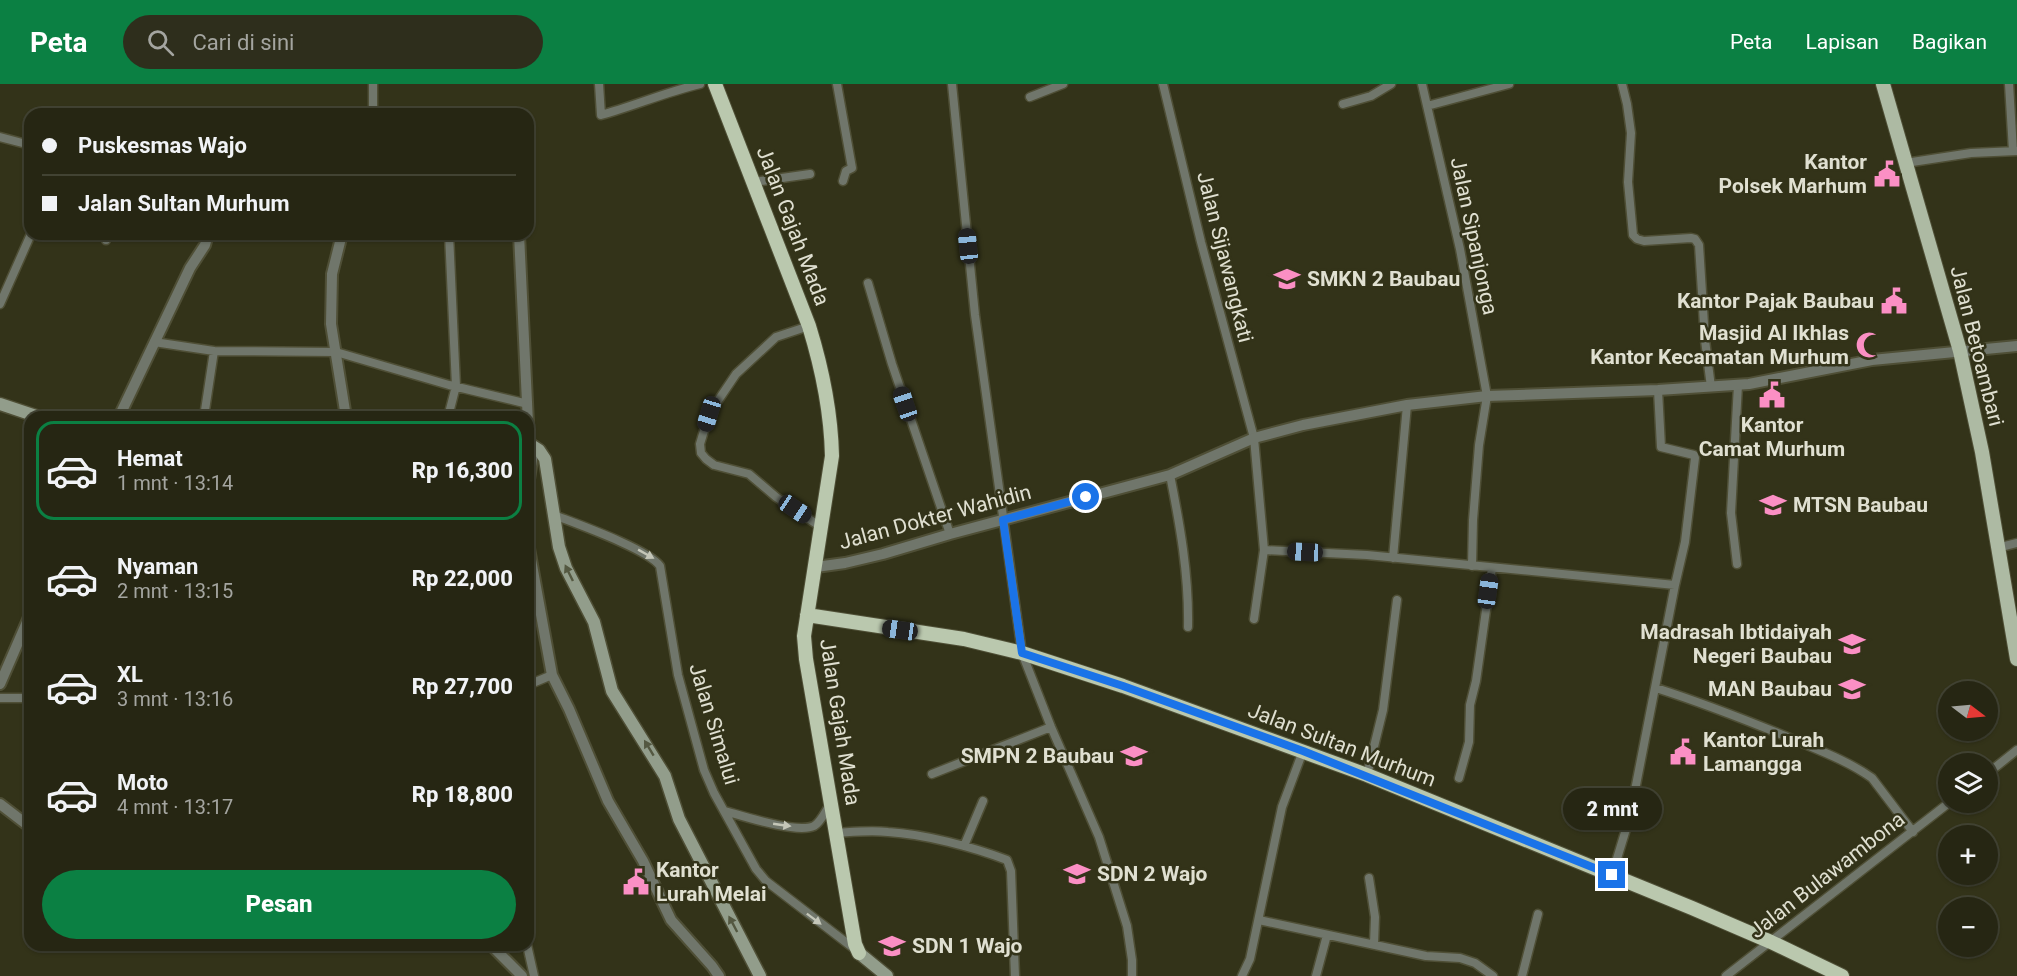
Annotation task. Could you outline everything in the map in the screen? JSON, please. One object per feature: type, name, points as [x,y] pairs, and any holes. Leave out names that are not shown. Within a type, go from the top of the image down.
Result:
[{"type":"highway","name":"Jalan Gajah Mada","points":[[716,84],[809,326],[819,359],[831,432],[832,456],[804,636],[855,944],[860,953]]},
{"type":"highway","name":"Jalan Sultan Murhum","points":[[807,615],[964,639],[1022,653],[1123,686],[1367,775],[1771,942],[1842,976]]},
{"type":"main road","name":"Jalan Betoambari","points":[[1883,84],[1963,350]]},
{"type":"main road","name":"Jalan Betoambari","points":[[1890,84],[1963,350],[1982,452],[2006,546],[2017,613]]},
{"type":"main road","points":[[0,404],[24,412]]},
{"type":"main road","points":[[534,447],[541,452],[545,459],[559,547],[566,568],[587,604],[594,622],[612,690],[665,776],[679,819],[760,976]]},
{"type":"main road","name":"Jalan Betoambari","points":[[2006,546],[2017,659]]},
{"type":"main road","points":[[860,953],[887,976]]},
{"type":"street","points":[[373,84],[373,108]]},
{"type":"street","points":[[599,84],[601,115],[699,84]]},
{"type":"street","points":[[837,84],[852,168],[846,171],[843,181]]},
{"type":"street","points":[[952,84],[975,315],[1022,653],[1051,727],[1099,837],[1127,926],[1132,976]]},
{"type":"street","points":[[1030,97],[1063,84]]},
{"type":"street","name":"Jalan Sijawangkati","points":[[1164,84],[1201,242],[1254,438],[1264,550],[1254,619]]},
{"type":"street","points":[[1343,104],[1371,96],[1391,84]]},
{"type":"street","name":"Jalan Sipanjonga","points":[[1422,84],[1461,249],[1487,396],[1479,445],[1472,566]]},
{"type":"street","points":[[1427,106],[1509,84]]},
{"type":"street","points":[[1622,84],[1631,133],[1628,182],[1633,235],[1644,241],[1691,238],[1699,245],[1705,340],[1711,387]]},
{"type":"street","points":[[1912,162],[1971,153],[2015,151],[2008,84]]},
{"type":"street","points":[[0,137],[24,143]]},
{"type":"street","points":[[754,182],[810,174]]},
{"type":"street","points":[[0,304],[28,240]]},
{"type":"street","points":[[122,411],[190,268],[206,240]]},
{"type":"street","points":[[340,240],[332,274],[331,324],[345,411]]},
{"type":"street","points":[[449,240],[456,387],[450,411]]},
{"type":"street","points":[[520,240],[522,335],[528,411]]},
{"type":"street","points":[[868,283],[892,364],[950,534]]},
{"type":"street","points":[[809,326],[776,337],[736,374],[709,414],[700,444],[701,453],[714,465],[749,474],[776,497],[821,527]]},
{"type":"street","points":[[154,342],[214,351],[336,352],[456,387],[528,404]]},
{"type":"street","name":"Jalan Dokter Wahidin","points":[[816,567],[883,554],[1170,475],[1254,438],[1303,425],[1407,405],[1487,396],[1738,385],[1872,360],[2017,346]]},
{"type":"street","points":[[205,411],[214,351]]},
{"type":"street","points":[[1737,564],[1731,513],[1738,385]]},
{"type":"street","points":[[1612,875],[1630,816],[1656,688],[1685,542],[1695,458],[1694,455],[1660,447],[1658,390]]},
{"type":"street","points":[[1393,558],[1407,405]]},
{"type":"street","points":[[1170,475],[1179,521],[1188,591],[1188,627]]},
{"type":"street","name":"Jalan Simalui","points":[[554,514],[656,560],[660,566],[678,675],[705,770],[714,793],[756,869],[766,881],[860,953]]},
{"type":"street","points":[[1264,550],[1393,558],[1675,585]]},
{"type":"street","points":[[1459,778],[1469,742],[1470,705],[1476,681],[1492,568]]},
{"type":"street","points":[[534,576],[552,675],[608,801],[643,861],[671,920],[719,976]]},
{"type":"street","points":[[1367,775],[1383,710],[1397,600]]},
{"type":"street","points":[[0,684],[24,629]]},
{"type":"street","points":[[534,683],[552,675]]},
{"type":"street","points":[[1656,688],[1764,727],[1866,773],[1913,832]]},
{"type":"street","points":[[0,698],[24,698]]},
{"type":"street","points":[[932,774],[1051,727]]},
{"type":"street","points":[[1998,765],[2017,750]]},
{"type":"street","points":[[1242,976],[1250,958],[1259,920],[1282,807],[1303,751]]},
{"type":"street","points":[[964,846],[983,801]]},
{"type":"street","points":[[725,811],[765,823],[806,828],[817,824],[831,802]]},
{"type":"street","points":[[0,804],[24,822]]},
{"type":"street","name":"Jalan Bulawambona","points":[[1726,976],[1938,812]]},
{"type":"street","points":[[836,833],[900,833],[964,846],[1007,860],[1010,865],[1015,976]]},
{"type":"street","points":[[1369,878],[1375,917],[1374,944]]},
{"type":"street","points":[[1522,976],[1538,914]]},
{"type":"street","points":[[1259,920],[1426,956],[1460,958],[1475,963],[1493,976]]},
{"type":"street","points":[[1316,976],[1327,935]]},
{"type":"street","points":[[497,951],[522,976]]},
{"type":"street","points":[[528,951],[534,976]]},
{"type":"place","name":"Kantor Polsek Marhum","points":[[1887,174]]},
{"type":"place","name":"SMKN 2 Baubau","points":[[1287,279]]},
{"type":"place","name":"Kantor Pajak Baubau","points":[[1894,301]]},
{"type":"place","name":"Masjid Al Ikhlas Kantor Kecamatan Murhum","points":[[1869,345]]},
{"type":"place","name":"Kantor Camat Murhum","points":[[1772,395]]},
{"type":"place","name":"MTSN Baubau","points":[[1773,505]]},
{"type":"place","name":"Madrasah Ibtidaiyah Negeri Baubau","points":[[1852,644]]},
{"type":"place","name":"MAN Baubau","points":[[1852,689]]},
{"type":"place","name":"Kantor Lurah Lamangga","points":[[1683,752]]},
{"type":"place","name":"SMPN 2 Baubau","points":[[1134,756]]},
{"type":"place","name":"SDN 2 Wajo","points":[[1077,874]]},
{"type":"place","name":"Kantor Lurah Melai","points":[[636,882]]},
{"type":"place","name":"SDN 1 Wajo","points":[[892,946]]},
{"type":"route","points":[[1086,497],[1003,520],[1022,653],[1123,686],[1367,775],[1612,875]]}]
